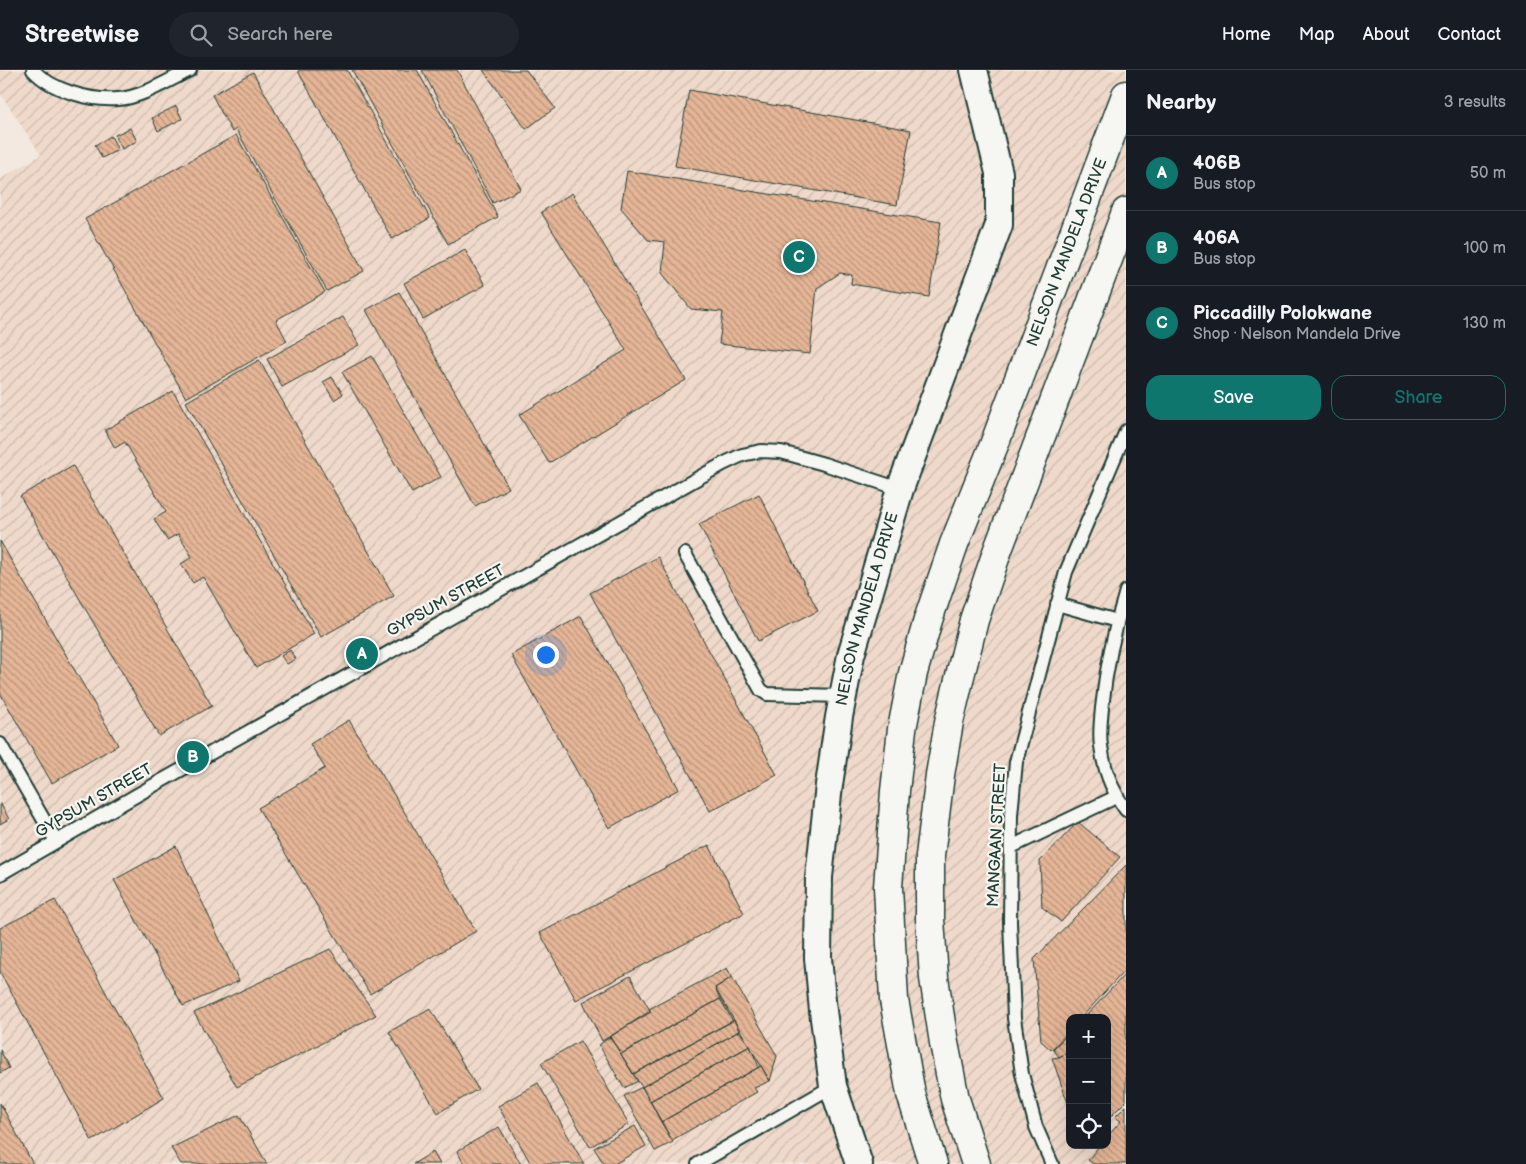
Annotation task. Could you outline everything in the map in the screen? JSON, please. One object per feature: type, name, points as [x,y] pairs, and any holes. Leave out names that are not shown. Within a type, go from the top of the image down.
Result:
[{"type":"main road","name":"NELSON MANDELA DRIVE","points":[[934,1164],[911,1094],[894,1000],[888,887],[895,791],[902,729],[913,673],[928,620],[954,544],[998,436],[1126,96]]},
{"type":"main road","points":[[976,1164],[955,1099],[934,978],[930,919],[930,856],[940,775],[949,722],[974,620],[994,560],[1126,212]]},
{"type":"street","name":"NELSON MANDELA DRIVE","points":[[859,1164],[833,1086],[818,958],[819,877],[828,785],[842,696],[851,655],[900,488],[999,225],[1000,173],[974,70]]},
{"type":"lane","points":[[35,72],[64,91],[88,97],[119,100],[141,93],[190,70]]},
{"type":"lane","name":"MANGAAN STREET","points":[[1052,1164],[1036,1127],[1022,1074],[1014,1018],[1010,922],[1011,815],[1016,762],[1066,572],[1126,431]]},
{"type":"lane","name":"GYPSUM STREET","points":[[0,874],[162,780],[729,461],[761,451],[781,452],[900,488]]},
{"type":"lane","points":[[685,554],[761,690],[767,694],[842,696]]},
{"type":"lane","points":[[1126,591],[1117,621],[1105,676],[1100,744],[1105,770],[1116,797],[1126,810]]},
{"type":"lane","points":[[1057,604],[1117,621]]},
{"type":"lane","points":[[0,744],[56,841]]},
{"type":"lane","points":[[1011,847],[1116,797]]},
{"type":"lane","points":[[698,1164],[833,1086]]},
{"type":"shaded area","points":[[0,70],[1126,70],[1126,1164],[0,1164],[0,179],[41,155],[0,93]]},
{"type":"building","points":[[347,70],[430,218],[392,239],[298,71]]},
{"type":"building","points":[[352,70],[417,70],[498,217],[448,244]]},
{"type":"building","points":[[422,70],[457,70],[521,189],[493,203]]},
{"type":"building","points":[[483,70],[526,70],[555,108],[526,129]]},
{"type":"building","points":[[253,72],[364,271],[327,291],[236,129],[232,132],[212,95]]},
{"type":"building","points":[[689,90],[911,130],[897,205],[675,166]]},
{"type":"building","points":[[176,106],[182,119],[158,131],[152,118]]},
{"type":"building","points":[[130,128],[137,141],[122,149],[115,135]]},
{"type":"building","points":[[236,135],[325,292],[276,320],[287,341],[186,398],[85,219]]},
{"type":"building","points":[[111,136],[118,150],[102,158],[95,145]]},
{"type":"building","points":[[627,171],[941,222],[929,297],[851,284],[852,275],[840,273],[817,288],[810,354],[719,344],[723,312],[691,309],[662,273],[665,242],[648,240],[621,208]]},
{"type":"building","points":[[572,193],[686,380],[549,463],[519,415],[626,350],[541,212]]},
{"type":"building","points":[[465,250],[485,285],[423,319],[404,283]]},
{"type":"building","points":[[399,292],[509,488],[475,506],[366,310]]},
{"type":"building","points":[[343,317],[359,345],[282,387],[267,359]]},
{"type":"building","points":[[372,356],[441,477],[412,493],[342,372]]},
{"type":"building","points":[[259,360],[394,596],[321,637],[186,402]]},
{"type":"building","points":[[332,377],[343,394],[334,400],[323,382]]},
{"type":"building","points":[[173,391],[314,634],[256,668],[203,577],[193,583],[181,564],[192,557],[178,534],[167,540],[154,519],[166,512],[125,442],[115,448],[105,430]]},
{"type":"building","points":[[73,466],[212,706],[159,736],[20,496]]},
{"type":"building","points":[[759,494],[818,611],[758,641],[699,524]]},
{"type":"building","points":[[0,541],[118,745],[52,783],[0,693]]},
{"type":"building","points":[[658,557],[777,775],[710,811],[590,593]]},
{"type":"building","points":[[581,616],[679,789],[609,828],[511,655]]},
{"type":"building","points":[[290,650],[296,659],[287,664],[281,656]]},
{"type":"building","points":[[349,720],[476,931],[370,994],[258,808],[325,768],[310,744]]},
{"type":"building","points":[[0,803],[9,819],[0,824]]},
{"type":"building","points":[[1078,822],[1120,857],[1061,922],[1042,907],[1040,861]]},
{"type":"building","points":[[709,845],[744,913],[576,1000],[540,933]]},
{"type":"building","points":[[176,846],[239,981],[183,1006],[114,880]]},
{"type":"building","points":[[1126,865],[1126,969],[1085,1014],[1066,1014],[1066,1034],[1051,1050],[1041,1041],[1034,959]]},
{"type":"building","points":[[55,900],[164,1098],[92,1141],[0,972],[0,928]]},
{"type":"building","points":[[330,949],[376,1015],[237,1087],[194,1013]]},
{"type":"building","points":[[727,968],[732,977],[715,988],[720,999],[621,1054],[610,1037],[650,1011],[649,1009]]},
{"type":"building","points":[[1126,973],[1126,1101],[1111,1116],[1111,1014],[1088,1014]]},
{"type":"building","points":[[630,976],[651,1012],[602,1041],[583,1002]]},
{"type":"building","points":[[732,977],[777,1056],[770,1081],[715,988]]},
{"type":"building","points":[[720,999],[733,1021],[633,1074],[621,1054]]},
{"type":"building","points":[[430,1008],[478,1089],[438,1113],[389,1032]]},
{"type":"building","points":[[734,1020],[739,1031],[642,1087],[633,1074]]},
{"type":"building","points":[[739,1031],[750,1046],[650,1101],[642,1087]]},
{"type":"building","points":[[1066,1036],[1066,1054],[1059,1057],[1053,1049]]},
{"type":"building","points":[[610,1037],[638,1081],[624,1088],[599,1045]]},
{"type":"building","points":[[580,1041],[629,1124],[590,1147],[541,1063]]},
{"type":"building","points":[[750,1046],[759,1067],[661,1122],[650,1101]]},
{"type":"building","points":[[0,1050],[9,1068],[0,1073]]},
{"type":"building","points":[[1066,1053],[1066,1098],[1052,1058]]},
{"type":"building","points":[[761,1066],[770,1081],[754,1088],[757,1092],[672,1140],[661,1122]]},
{"type":"building","points":[[538,1083],[584,1164],[531,1164],[498,1106]]},
{"type":"building","points":[[642,1087],[673,1142],[655,1151],[624,1096]]},
{"type":"building","points":[[0,1103],[33,1164],[0,1164]]},
{"type":"building","points":[[1126,1106],[1126,1164],[1093,1164],[1088,1160],[1097,1149],[1111,1149],[1111,1132],[1121,1121],[1115,1117]]},
{"type":"building","points":[[239,1115],[267,1164],[181,1164],[171,1148]]},
{"type":"building","points":[[635,1126],[646,1146],[614,1164],[604,1164],[594,1148]]},
{"type":"building","points":[[499,1127],[521,1164],[464,1164],[457,1151]]},
{"type":"building","points":[[433,1152],[440,1164],[413,1164]]},
{"type":"place","name":"Piccadilly Polokwane","points":[[799,257]]},
{"type":"place","name":"406B","points":[[362,654]]},
{"type":"place","name":"406A","points":[[193,757]]}]
